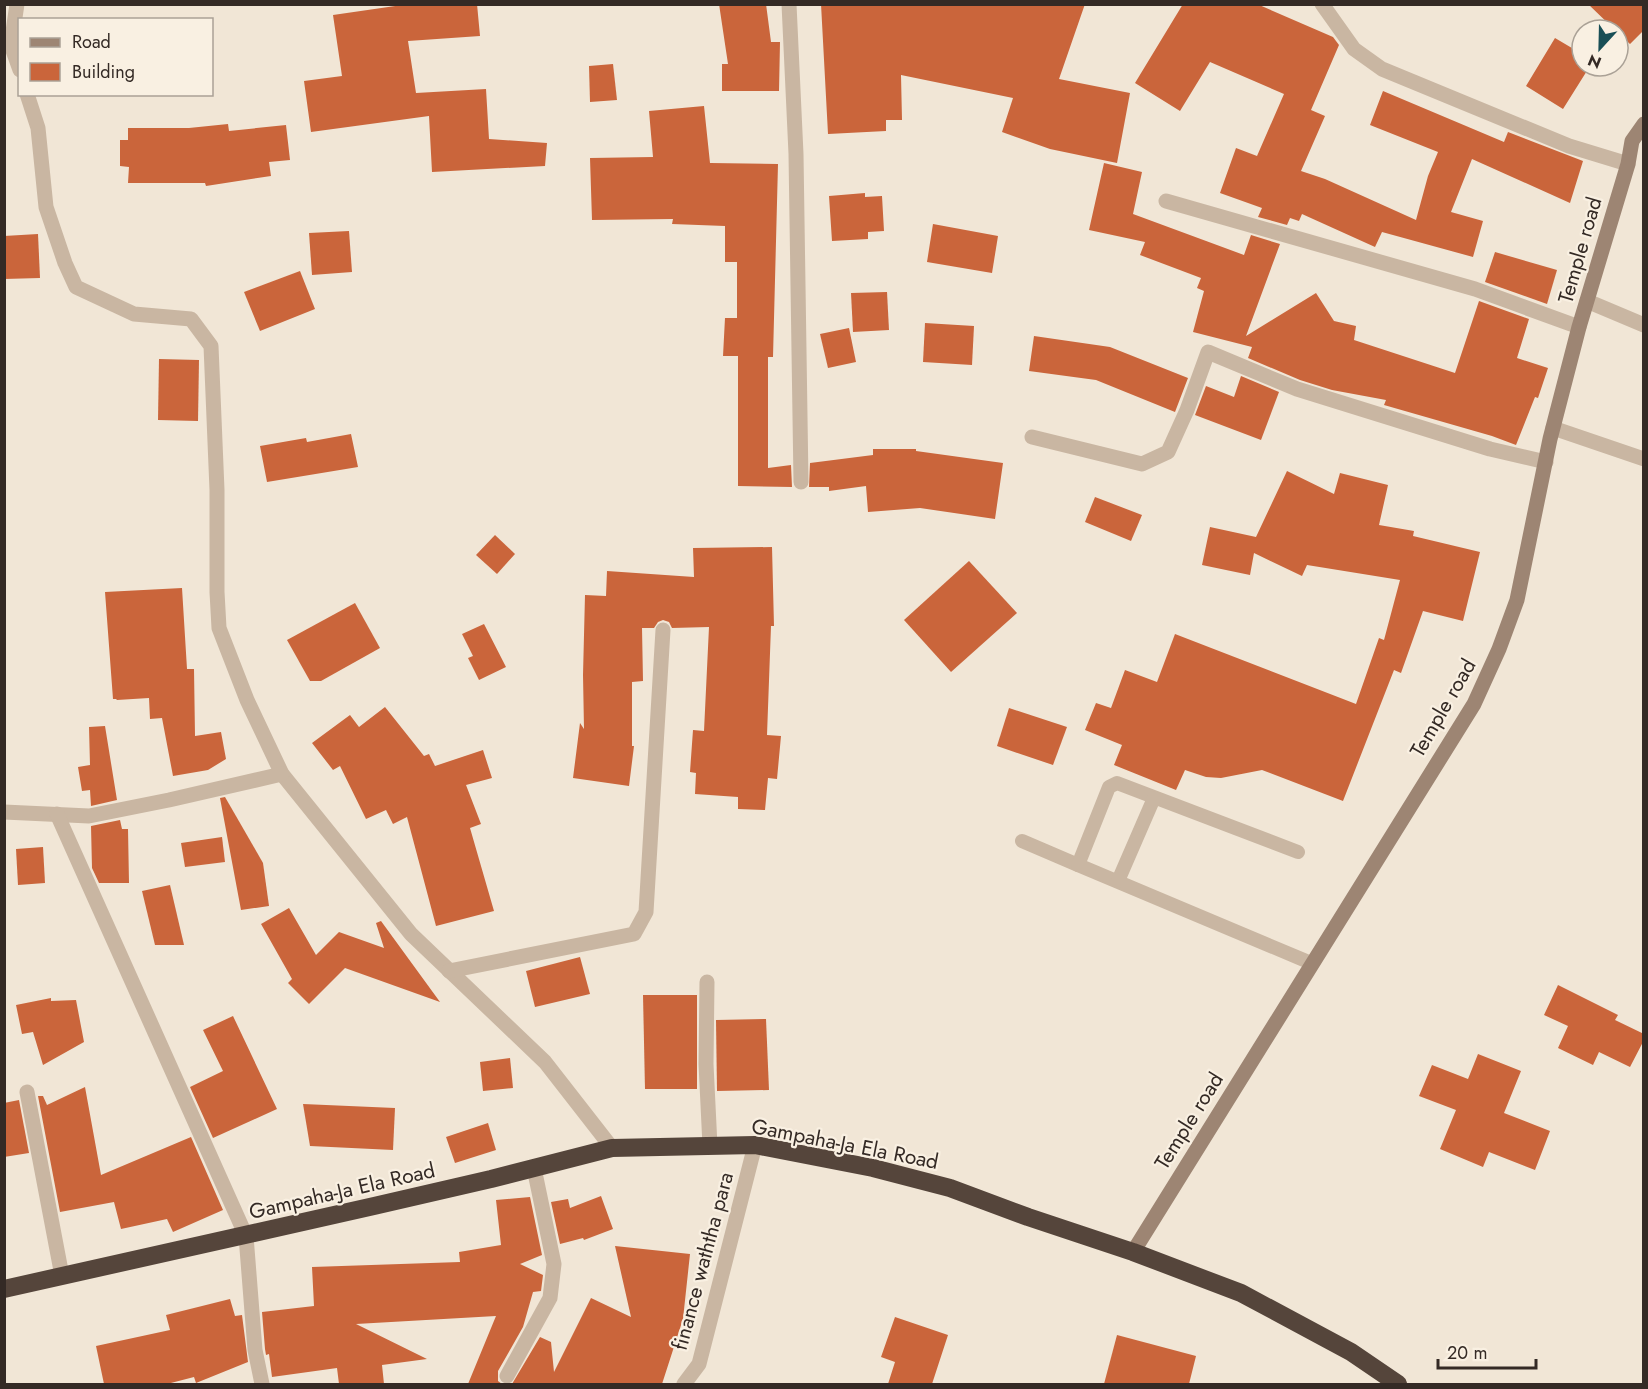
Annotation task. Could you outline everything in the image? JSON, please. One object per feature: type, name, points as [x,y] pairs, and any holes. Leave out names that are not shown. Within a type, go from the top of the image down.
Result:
[{"type":"highway","name":"Gampaha-Ja Ela Road","points":[[4,1289],[246,1236],[612,1148],[755,1145],[873,1168],[950,1188],[1133,1252],[1242,1293],[1351,1352],[1398,1384]]},
{"type":"street","points":[[17,4],[11,45],[18,64]]},
{"type":"street","points":[[789,4],[796,154],[801,482]]},
{"type":"street","points":[[1322,4],[1354,50],[1382,69],[1569,146],[1628,164]]},
{"type":"street","points":[[28,96],[38,128],[46,207],[65,263],[76,287],[134,314],[191,319],[211,346],[217,490],[219,628],[247,700],[282,774],[411,934],[545,1062],[612,1148]]},
{"type":"street","name":"Temple road","points":[[1133,1252],[1474,704],[1500,649],[1517,600],[1553,428],[1587,300],[1628,164],[1632,141],[1644,124]]},
{"type":"street","points":[[1166,201],[1475,289],[1580,327]]},
{"type":"street","points":[[1587,300],[1644,325]]},
{"type":"street","points":[[1032,437],[1142,464],[1168,452],[1208,352],[1297,389],[1490,449],[1546,462]]},
{"type":"street","points":[[1553,428],[1644,459]]},
{"type":"street","points":[[449,971],[634,934],[646,912],[663,630]]},
{"type":"street","points":[[4,812],[89,816],[282,774]]},
{"type":"street","points":[[57,814],[246,1236],[255,1350],[262,1384]]},
{"type":"street","points":[[707,982],[706,1064],[710,1146]]},
{"type":"street","points":[[27,1092],[62,1276]]},
{"type":"street","name":"finance waththa para","points":[[684,1384],[699,1364],[755,1145]]},
{"type":"street","points":[[507,1376],[550,1298],[554,1264],[534,1168]]},
{"type":"lane","points":[[1078,865],[1109,787],[1117,783],[1298,852]]},
{"type":"lane","points":[[1118,881],[1154,798]]},
{"type":"lane","points":[[1022,841],[1311,963]]},
{"type":"building","points":[[409,4],[477,4],[480,36],[408,41],[416,93],[486,89],[489,139],[547,143],[545,166],[432,172],[429,116],[311,132],[304,81],[342,76],[333,15]]},
{"type":"building","points":[[719,4],[766,4],[771,42],[780,42],[779,91],[722,91],[722,64],[728,64]]},
{"type":"building","points":[[821,4],[1085,4],[1059,79],[1130,93],[1117,163],[1050,149],[1002,132],[1013,98],[901,75],[902,120],[886,120],[886,131],[828,134]]},
{"type":"building","points":[[1183,4],[1257,4],[1333,37],[1339,45],[1311,110],[1325,116],[1301,171],[1325,179],[1416,220],[1428,176],[1438,152],[1370,125],[1383,91],[1504,142],[1508,132],[1583,161],[1570,203],[1472,159],[1451,212],[1483,221],[1473,257],[1382,232],[1375,247],[1302,214],[1299,221],[1290,218],[1287,225],[1258,217],[1262,208],[1220,193],[1236,148],[1257,156],[1284,94],[1210,62],[1180,111],[1135,83]]},
{"type":"building","points":[[1588,4],[1644,4],[1644,30],[1630,44],[1630,18],[1603,18]]},
{"type":"building","points":[[1555,38],[1570,47],[1570,78],[1582,78],[1563,109],[1526,86]]},
{"type":"building","points":[[613,64],[617,100],[590,102],[589,66]]},
{"type":"building","points":[[704,106],[710,163],[778,164],[773,357],[768,357],[768,468],[791,465],[792,487],[738,486],[738,356],[723,356],[725,318],[737,318],[737,262],[725,262],[725,226],[672,224],[673,219],[592,220],[590,158],[653,157],[649,111]]},
{"type":"building","points":[[228,124],[229,131],[286,125],[290,160],[269,162],[271,176],[206,186],[205,183],[128,183],[129,167],[120,166],[120,140],[128,140],[128,128],[189,128]]},
{"type":"building","points":[[1104,163],[1142,172],[1133,214],[1244,255],[1251,235],[1280,244],[1246,336],[1316,293],[1334,321],[1356,326],[1354,340],[1455,373],[1479,301],[1529,319],[1517,358],[1548,368],[1538,398],[1535,397],[1516,445],[1384,405],[1386,400],[1332,390],[1300,380],[1248,358],[1252,347],[1193,332],[1204,291],[1197,288],[1201,278],[1140,255],[1145,242],[1089,230]]},
{"type":"building","points":[[865,193],[865,197],[882,196],[884,231],[868,232],[868,239],[832,241],[829,196]]},
{"type":"building","points":[[933,224],[998,236],[992,273],[927,262]]},
{"type":"building","points":[[349,231],[352,272],[312,275],[309,233]]},
{"type":"building","points":[[38,234],[40,278],[4,279],[4,236]]},
{"type":"building","points":[[1495,252],[1557,270],[1547,304],[1485,282]]},
{"type":"building","points":[[300,271],[315,309],[260,331],[244,292]]},
{"type":"building","points":[[887,292],[889,330],[853,332],[851,293]]},
{"type":"building","points":[[925,323],[974,326],[972,365],[923,362]]},
{"type":"building","points":[[849,328],[856,362],[828,368],[820,334]]},
{"type":"building","points":[[1034,336],[1110,347],[1188,378],[1175,412],[1096,380],[1029,371]]},
{"type":"building","points":[[159,359],[199,360],[198,421],[158,420]]},
{"type":"building","points":[[1241,376],[1279,392],[1261,440],[1195,415],[1206,386],[1234,397]]},
{"type":"building","points":[[351,434],[358,467],[267,482],[260,446],[306,438],[307,442]]},
{"type":"building","points":[[873,449],[916,449],[916,451],[1003,463],[995,519],[920,508],[868,512],[866,486],[829,491],[829,487],[809,487],[810,463],[873,455]]},
{"type":"building","points":[[1287,471],[1334,494],[1340,473],[1388,485],[1379,525],[1414,531],[1413,536],[1480,552],[1463,621],[1423,611],[1401,673],[1394,670],[1343,801],[1262,770],[1221,778],[1206,777],[1185,770],[1176,790],[1114,765],[1122,745],[1085,730],[1096,703],[1111,708],[1125,670],[1157,682],[1175,634],[1356,704],[1379,638],[1384,640],[1400,580],[1307,565],[1302,576],[1254,553],[1250,575],[1202,565],[1210,527],[1256,537]]},
{"type":"building","points":[[1095,497],[1142,515],[1131,541],[1085,522]]},
{"type":"building","points":[[495,535],[515,554],[497,574],[476,555]]},
{"type":"building","points":[[772,547],[774,626],[771,626],[767,735],[781,736],[777,779],[768,778],[765,810],[738,809],[738,797],[695,794],[696,773],[690,772],[693,730],[704,731],[709,627],[672,628],[669,622],[663,620],[658,622],[654,628],[642,628],[643,681],[632,682],[632,746],[634,746],[629,786],[573,778],[580,723],[584,729],[585,595],[606,596],[607,571],[694,577],[693,548]]},
{"type":"building","points":[[969,561],[1017,613],[951,672],[904,620]]},
{"type":"building","points":[[182,588],[187,669],[194,669],[195,736],[221,732],[226,759],[208,770],[173,776],[162,718],[150,719],[149,698],[113,699],[105,592]]},
{"type":"building","points":[[355,603],[380,648],[321,681],[310,681],[287,640]]},
{"type":"building","points":[[484,624],[506,667],[479,680],[468,658],[473,656],[462,634]]},
{"type":"building","points":[[385,707],[424,756],[429,754],[435,766],[483,750],[492,778],[466,785],[481,824],[470,828],[494,911],[436,926],[407,817],[393,824],[386,810],[366,819],[340,766],[333,770],[312,743],[350,715],[359,727]]},
{"type":"building","points":[[1009,708],[1067,727],[1053,765],[997,746]]},
{"type":"building","points":[[105,726],[117,800],[91,806],[90,790],[82,791],[78,767],[90,765],[89,727]]},
{"type":"building","points":[[225,797],[263,863],[269,906],[241,910],[220,798]]},
{"type":"building","points":[[120,820],[122,829],[128,829],[129,883],[99,883],[92,868],[91,826]]},
{"type":"building","points":[[222,837],[225,862],[185,867],[181,843]]},
{"type":"building","points":[[43,847],[45,883],[18,885],[16,849]]},
{"type":"building","points":[[170,885],[184,945],[155,945],[142,891]]},
{"type":"building","points":[[289,908],[316,955],[339,932],[384,948],[376,923],[381,921],[440,1002],[345,968],[309,1004],[288,983],[292,979],[261,924]]},
{"type":"building","points":[[580,957],[590,994],[535,1007],[526,971]]},
{"type":"building","points":[[1558,985],[1618,1015],[1615,1020],[1644,1034],[1644,1040],[1630,1067],[1599,1052],[1593,1065],[1558,1048],[1568,1026],[1544,1015]]},
{"type":"building","points":[[643,995],[697,995],[697,1089],[645,1089]]},
{"type":"building","points":[[51,998],[51,1001],[76,1000],[84,1042],[43,1065],[33,1032],[22,1034],[16,1005]]},
{"type":"building","points":[[233,1016],[277,1109],[213,1138],[190,1087],[223,1071],[203,1030]]},
{"type":"building","points":[[766,1019],[769,1090],[717,1091],[716,1020]]},
{"type":"building","points":[[1478,1054],[1521,1071],[1504,1113],[1550,1131],[1535,1170],[1489,1152],[1483,1167],[1440,1149],[1456,1110],[1419,1096],[1432,1065],[1468,1079]]},
{"type":"building","points":[[510,1058],[513,1088],[483,1091],[480,1062]]},
{"type":"building","points":[[85,1087],[101,1175],[191,1137],[223,1210],[173,1232],[167,1219],[121,1229],[114,1202],[60,1212],[38,1096],[43,1096],[47,1105]]},
{"type":"building","points":[[19,1100],[29,1153],[4,1157],[4,1103]]},
{"type":"building","points":[[303,1104],[395,1108],[393,1150],[310,1146]]},
{"type":"building","points":[[488,1123],[496,1150],[455,1163],[446,1137]]},
{"type":"building","points":[[601,1196],[613,1229],[584,1240],[583,1238],[560,1244],[551,1202],[568,1199],[570,1208]]},
{"type":"building","points":[[530,1197],[542,1255],[520,1264],[543,1275],[541,1291],[533,1292],[523,1327],[498,1371],[498,1381],[502,1384],[468,1384],[496,1316],[356,1324],[427,1359],[382,1365],[384,1384],[339,1384],[337,1368],[272,1377],[269,1354],[266,1355],[265,1349],[262,1312],[314,1306],[312,1267],[460,1262],[459,1252],[501,1245],[496,1200]]},
{"type":"building","points":[[615,1246],[690,1254],[683,1319],[662,1384],[512,1384],[540,1337],[551,1342],[554,1372],[591,1298],[631,1317]]},
{"type":"building","points":[[230,1299],[235,1316],[242,1315],[248,1362],[196,1383],[194,1377],[167,1384],[104,1384],[96,1346],[170,1330],[166,1315]]},
{"type":"building","points":[[895,1317],[948,1335],[932,1384],[888,1384],[895,1362],[881,1357]]},
{"type":"building","points":[[1117,1335],[1196,1356],[1189,1384],[1104,1384]]}]
